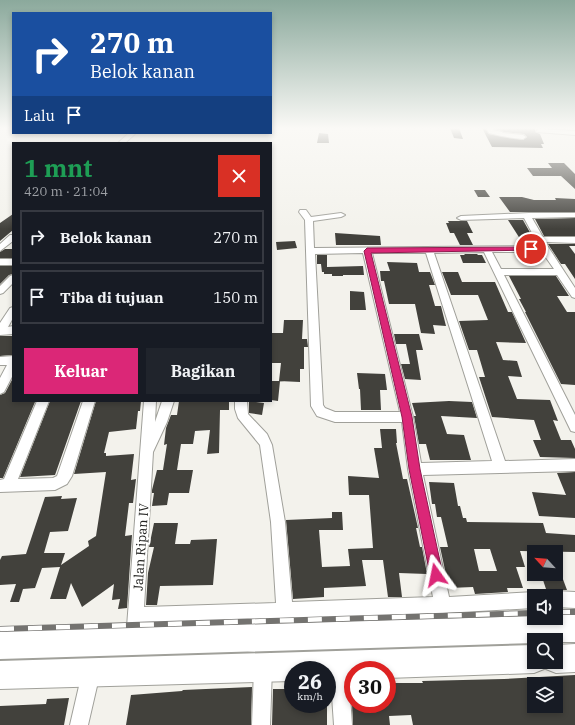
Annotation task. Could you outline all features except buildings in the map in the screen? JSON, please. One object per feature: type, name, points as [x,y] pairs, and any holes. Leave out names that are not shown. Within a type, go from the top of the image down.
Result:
[{"type":"highway","points":[[0,645],[135,628],[575,628]]},
{"type":"highway","points":[[563,659],[575,658]]},
{"type":"highway","points":[[0,675],[527,659]]},
{"type":"street","points":[[303,212],[309,220],[317,406],[321,412],[335,417],[407,417]]},
{"type":"street","points":[[309,220],[341,215]]},
{"type":"street","points":[[461,218],[575,215]]},
{"type":"street","points":[[529,216],[528,217],[545,248],[575,295]]},
{"type":"street","points":[[0,248],[12,238]]},
{"type":"street","points":[[540,239],[575,240]]},
{"type":"street","points":[[310,251],[487,250],[545,248]]},
{"type":"street","points":[[429,250],[501,467]]},
{"type":"street","points":[[487,250],[575,427]]},
{"type":"street","points":[[367,251],[407,417],[415,469],[443,605]]},
{"type":"street","points":[[0,262],[12,262]]},
{"type":"street","points":[[498,272],[560,272]]},
{"type":"street","points":[[2,290],[12,279]]},
{"type":"street","points":[[2,290],[12,288]]},
{"type":"street","points":[[0,330],[12,312]]},
{"type":"street","points":[[0,330],[12,330]]},
{"type":"street","points":[[0,361],[12,360]]},
{"type":"street","points":[[0,389],[12,366]]},
{"type":"street","points":[[43,402],[5,486],[55,484],[62,480],[65,476],[89,402]]},
{"type":"street","name":"Jalan Ripan IV","points":[[135,628],[150,402]]},
{"type":"street","name":"Jalan Ripan IV","points":[[146,454],[161,422],[168,402]]},
{"type":"street","points":[[241,402],[240,408],[243,418],[258,431],[263,437],[266,445],[278,522],[285,610]]},
{"type":"street","points":[[415,469],[575,465]]},
{"type":"street","points":[[563,599],[575,600]]},
{"type":"street","points":[[135,628],[285,610],[443,605],[527,600]]},
{"type":"street","points":[[339,665],[343,725]]},
{"type":"street","points":[[261,725],[263,668]]},
{"type":"street","points":[[79,725],[91,672]]},
{"type":"railway","points":[[563,612],[575,612]]},
{"type":"railway","points":[[0,629],[527,613]]},
{"type":"route","points":[[436,575],[415,469],[407,417],[367,251],[531,249]]}]
